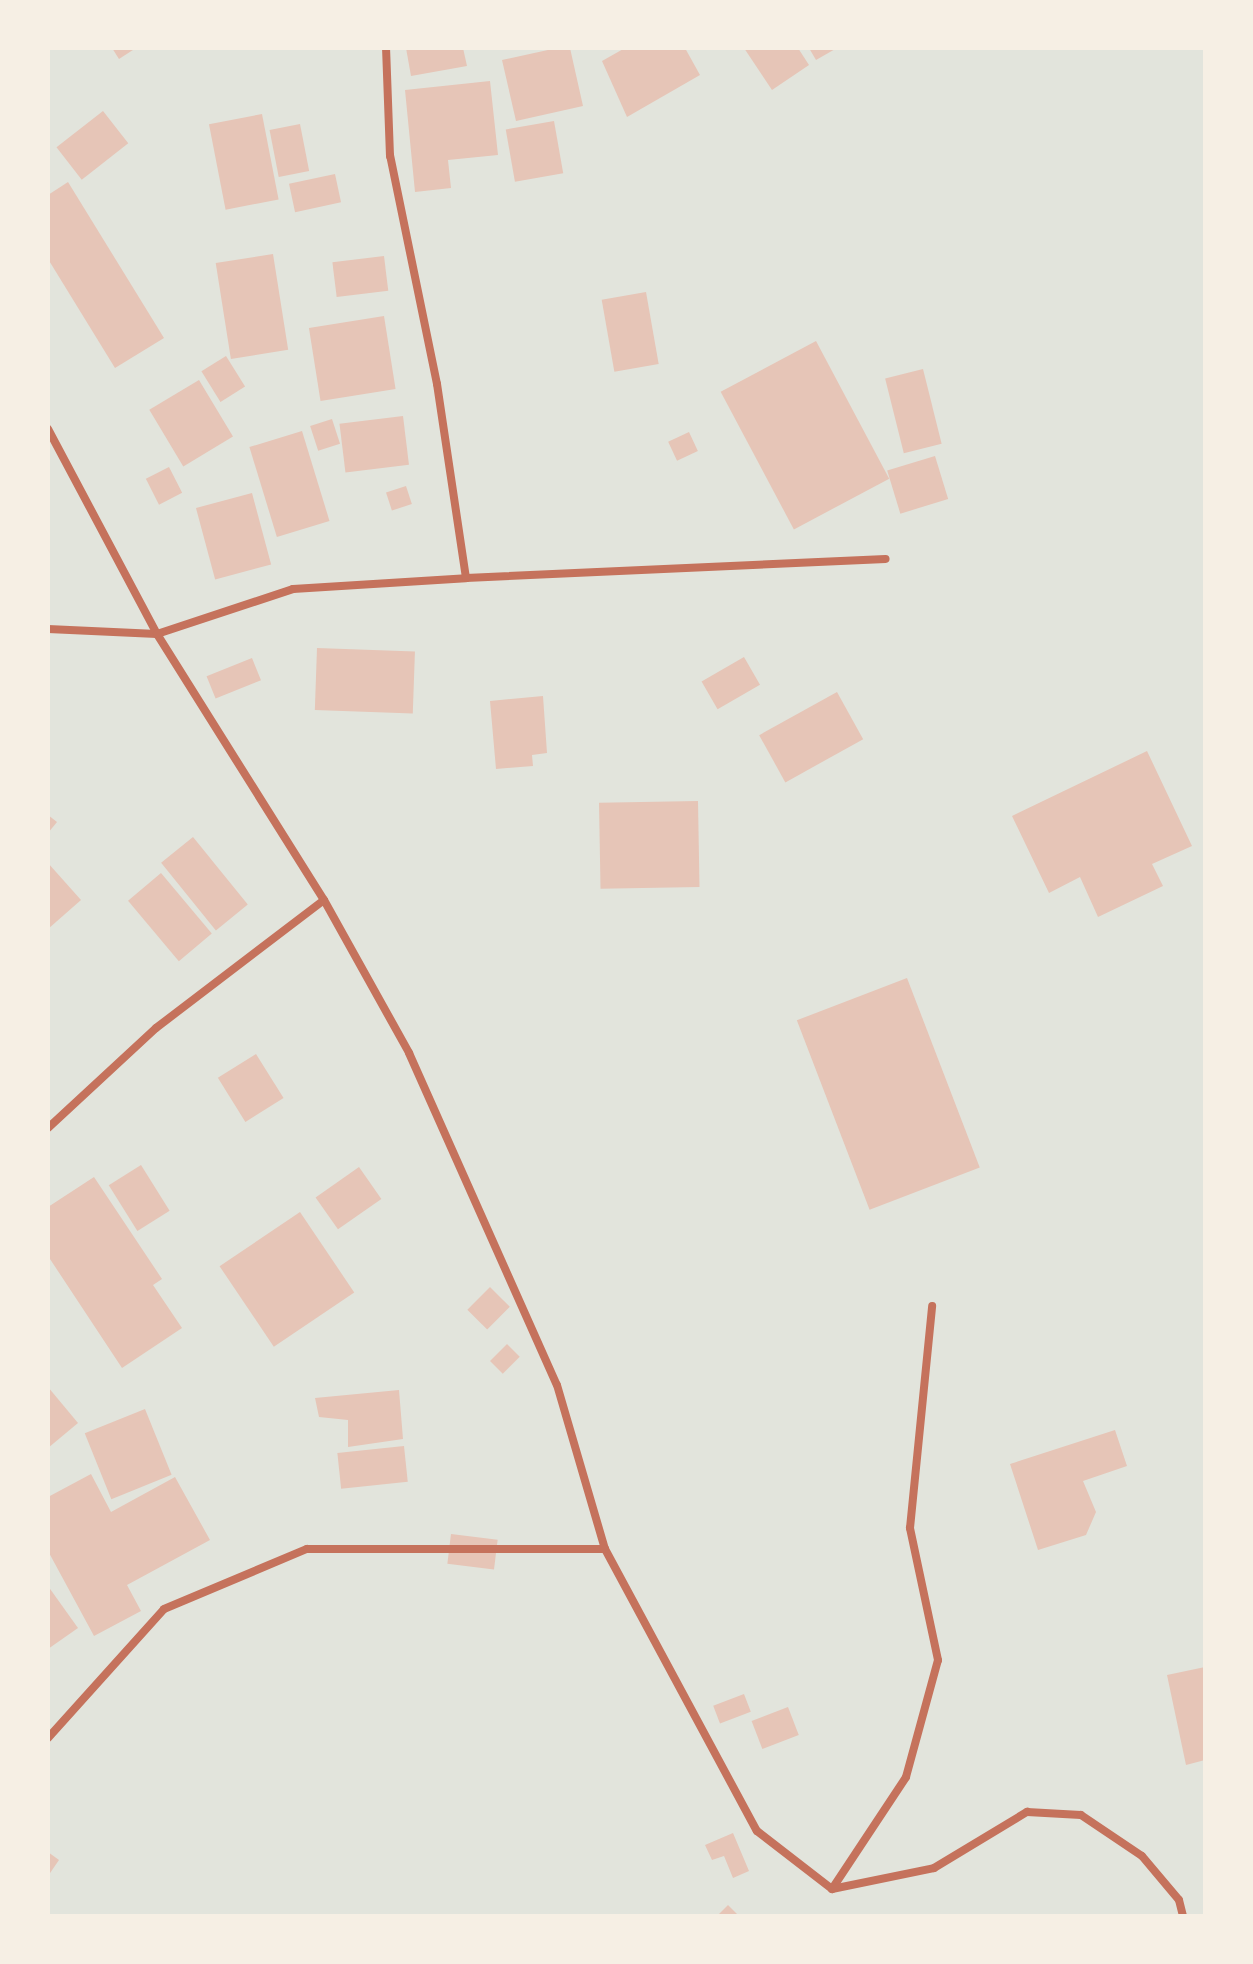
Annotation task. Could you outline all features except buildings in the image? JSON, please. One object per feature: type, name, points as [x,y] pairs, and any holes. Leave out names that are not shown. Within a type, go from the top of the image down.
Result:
[{"type":"street","points":[[386,48],[390,156],[437,384],[466,578]]},
{"type":"street","points":[[48,429],[157,634],[324,900],[409,1053],[557,1385],[605,1549],[757,1831],[832,1889],[934,1868],[1027,1812],[1081,1815],[1142,1856],[1179,1900],[1183,1916]]},
{"type":"street","points":[[48,629],[157,634],[293,589],[886,559]]},
{"type":"street","points":[[48,1128],[156,1028],[324,900]]},
{"type":"street","points":[[832,1889],[906,1777],[938,1660],[910,1528],[932,1306]]},
{"type":"street","points":[[48,1738],[164,1609],[307,1549],[605,1549]]},
{"type":"shaded area","points":[[48,48],[1205,48],[1205,1916],[48,1916]]}]
